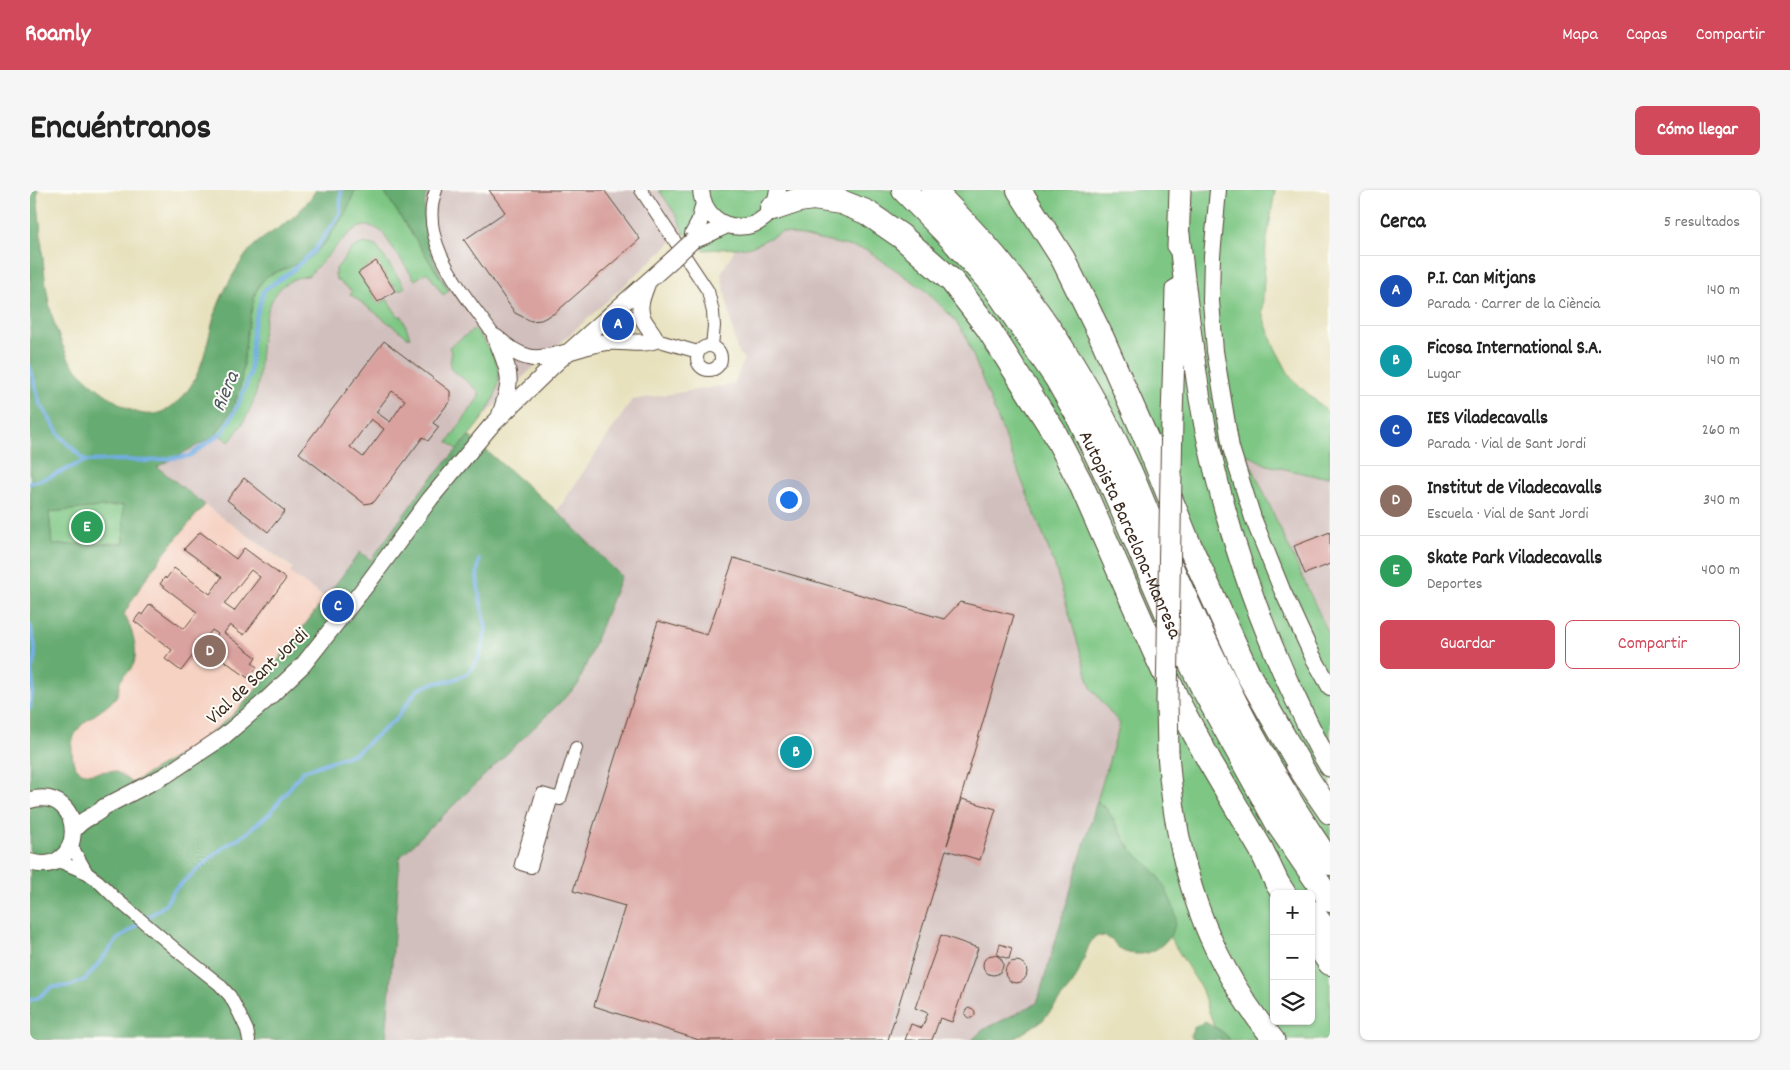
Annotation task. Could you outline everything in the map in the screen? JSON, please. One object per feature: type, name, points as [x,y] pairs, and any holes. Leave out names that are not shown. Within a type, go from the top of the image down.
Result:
[{"type":"highway","name":"Autopista Barcelona-Manresa","points":[[904,190],[951,238],[996,290],[1057,379],[1077,414],[1114,490],[1174,629],[1204,690],[1278,824],[1330,900]]},
{"type":"highway","name":"Autopista Barcelona-Manresa","points":[[933,190],[1005,268],[1054,336],[1096,406],[1129,470],[1204,639],[1267,764],[1330,864]]},
{"type":"highway","points":[[1018,190],[1063,259],[1102,338],[1146,438],[1187,540],[1248,674],[1307,778]]},
{"type":"highway","points":[[775,200],[813,198],[841,202],[866,212],[901,236],[952,281],[988,328],[1054,432],[1080,482],[1181,708],[1261,849],[1281,890]]},
{"type":"highway","points":[[1129,470],[1149,495],[1197,599],[1238,675],[1276,735],[1330,812]]},
{"type":"highway","points":[[1261,849],[1293,890]]},
{"type":"highway","points":[[1315,917],[1330,935]]},
{"type":"highway","points":[[1315,941],[1330,963]]},
{"type":"main road","points":[[1180,190],[1174,321],[1167,701],[1168,752],[1173,812],[1181,853],[1195,901],[1232,981],[1251,1011],[1274,1040]]},
{"type":"main road","points":[[1179,234],[1200,400],[1228,522],[1262,622],[1304,717],[1330,766]]},
{"type":"street","points":[[436,190],[431,215],[432,230],[442,260],[495,337],[508,366],[510,382],[498,419]]},
{"type":"street","points":[[641,190],[700,276],[708,291],[713,312],[712,346]]},
{"type":"street","points":[[1218,190],[1212,256],[1211,301],[1215,351],[1234,460],[1253,518],[1282,590],[1313,657],[1330,687]]},
{"type":"street","points":[[702,196],[716,219],[728,226]]},
{"type":"street","points":[[702,196],[699,222],[692,240],[698,240],[711,232],[728,226],[742,227],[756,223],[775,200]]},
{"type":"street","name":"Vial de Sant Jordi","points":[[56,860],[65,854],[79,823],[100,812],[104,807],[166,775],[223,736],[264,702],[303,665],[336,625],[465,455],[498,419],[571,350],[647,284],[692,240]]},
{"type":"street","points":[[647,284],[640,309],[643,319],[656,340]]},
{"type":"street","points":[[495,337],[506,346],[528,358],[540,359],[612,341],[649,343],[656,340],[698,352]]},
{"type":"street","points":[[712,346],[716,348],[721,356],[719,365],[714,369],[700,367],[697,361],[698,352],[702,348],[712,346]]},
{"type":"street","points":[[552,797],[531,867],[521,864],[542,794],[560,799],[576,748]]},
{"type":"street","points":[[30,800],[48,799],[62,806],[104,807]]},
{"type":"street","points":[[62,806],[72,819],[72,838],[86,873]]},
{"type":"street","points":[[30,862],[42,864],[56,860],[86,873],[98,881],[114,897],[219,984],[230,996],[247,1030],[249,1040]]},
{"type":"shaded area","points":[[355,190],[446,285],[432,257],[424,228],[427,190],[659,190],[678,218],[683,232],[524,376],[477,424],[469,436],[424,487],[371,561],[360,552],[325,598],[290,573],[293,568],[205,505],[156,467],[215,436],[239,389],[247,332],[255,294],[346,213]]},
{"type":"shaded area","points":[[782,231],[867,250],[925,290],[954,319],[965,335],[1054,563],[1091,688],[1120,724],[1037,1003],[983,1030],[972,1040],[386,1040],[400,857],[578,685],[621,576],[557,511],[632,400],[734,384],[744,359],[737,350],[721,273],[736,247],[751,247]]},
{"type":"shaded area","points":[[1245,453],[1267,465],[1316,476],[1330,476],[1330,637]]},
{"type":"shaded area","points":[[205,505],[293,569],[290,573],[325,598],[251,696],[229,718],[194,746],[131,783],[120,774],[80,772],[73,763],[72,745],[80,727],[115,698],[121,680],[133,668],[132,630],[124,614],[137,590]]},
{"type":"green space","points":[[30,190],[39,190],[37,196],[44,271],[50,308],[55,326],[69,359],[88,380],[111,398],[134,411],[150,414],[165,411],[185,394],[191,385],[204,357],[220,301],[231,278],[249,251],[258,242],[295,216],[316,190],[355,190],[346,213],[325,243],[307,260],[267,276],[259,285],[255,294],[247,332],[240,389],[231,411],[215,436],[157,467],[205,505],[162,557],[124,614],[134,641],[134,662],[121,680],[115,698],[109,705],[80,727],[75,734],[72,742],[72,753],[73,762],[79,771],[93,773],[112,771],[120,774],[132,783],[194,746],[229,718],[251,696],[360,552],[371,560],[424,487],[469,436],[557,511],[621,576],[578,685],[400,857],[386,1040],[30,1040]],"holes":[[[123,505],[124,543],[52,545],[49,512]]]},
{"type":"green space","points":[[355,190],[383,190],[449,291],[443,295],[427,272],[415,280],[382,232],[367,226],[355,229],[349,233],[308,276],[291,280],[279,289],[271,302],[263,335],[258,384],[254,400],[239,429],[229,442],[217,433],[230,412],[240,388],[250,313],[259,286],[267,276],[280,270],[346,213]]},
{"type":"green space","points":[[383,190],[427,190],[424,218],[425,230],[432,254],[449,291]]},
{"type":"green space","points":[[659,190],[1275,190],[1266,245],[1262,313],[1273,344],[1291,378],[1330,414],[1330,476],[1316,476],[1267,465],[1246,454],[1330,637],[1330,1040],[1230,1040],[1214,1026],[1201,988],[1169,936],[1174,925],[1141,859],[1131,849],[1106,808],[1097,801],[1120,724],[1091,688],[1054,563],[965,335],[954,319],[925,290],[867,250],[782,232],[751,247],[704,250],[683,232],[678,218]]},
{"type":"green space","points":[[364,243],[376,246],[405,287],[399,291],[394,284],[392,286],[376,261],[358,273],[379,304],[387,299],[398,316],[402,316],[409,338],[350,294],[352,291],[336,279],[336,269],[352,248]]},
{"type":"green space","points":[[475,329],[497,365],[499,376],[498,388],[488,410],[457,449],[448,442],[479,397],[479,391],[451,369],[449,347]]},
{"type":"green space","points":[[123,505],[124,543],[52,545],[49,512]]},
{"type":"green space","points":[[1097,801],[1108,811],[1130,848],[1154,871],[1163,885],[1175,913],[1175,926],[1172,932],[1159,947],[1153,951],[1141,954],[1121,950],[1107,937],[1095,936],[1089,945],[1072,985],[1043,1020],[1012,1040],[972,1040],[983,1030],[1037,1003]]},
{"type":"green space","points":[[1205,1022],[1224,1033],[1230,1040],[1193,1040],[1190,1036],[1195,1026]]},
{"type":"building","points":[[489,190],[604,190],[640,239],[555,313],[541,320],[531,321],[515,313],[464,240],[505,212]]},
{"type":"building","points":[[376,261],[395,291],[378,302],[358,273]]},
{"type":"building","points":[[384,341],[450,391],[450,401],[433,423],[439,427],[428,441],[423,437],[374,502],[365,504],[299,453]],"holes":[[[392,391],[405,400],[390,422],[376,412]],[[371,419],[384,429],[363,457],[350,447]]]},
{"type":"building","points":[[244,478],[285,511],[268,532],[227,500]]},
{"type":"building","points":[[200,532],[236,559],[244,548],[286,579],[244,635],[230,625],[224,633],[256,657],[252,663],[257,667],[248,678],[207,648],[218,634],[212,630],[181,671],[165,659],[172,650],[134,621],[140,613],[142,615],[150,604],[184,629],[197,612],[160,584],[174,568],[210,594],[222,577],[184,549]],"holes":[[[251,570],[260,577],[234,611],[224,604]]]},
{"type":"building","points":[[1330,532],[1330,564],[1305,574],[1294,546]]},
{"type":"building","points":[[734,558],[944,619],[960,602],[1014,615],[947,845],[962,799],[996,809],[980,860],[946,850],[888,1040],[699,1040],[594,1006],[625,906],[573,891],[658,621],[707,635]]},
{"type":"building","points":[[941,935],[978,948],[952,1022],[940,1018],[932,1040],[905,1040],[911,1024],[922,1028],[928,1013],[915,1008]]},
{"type":"building","points":[[1000,944],[1012,948],[1009,959],[997,955]]},
{"type":"building","points":[[993,955],[1000,958],[1003,965],[1000,972],[993,975],[986,972],[983,965],[986,958]]},
{"type":"building","points":[[1016,961],[1026,968],[1027,972],[1020,982],[1016,983],[1006,976],[1005,972],[1012,962]]},
{"type":"building","points":[[968,1008],[972,1008],[975,1013],[974,1017],[968,1018],[965,1015],[965,1011]]},
{"type":"waterway","name":"Riera","points":[[30,483],[47,478],[85,461],[149,461],[189,456],[223,432],[238,405],[250,375],[253,328],[264,290],[293,270],[314,251],[340,214],[341,190]]},
{"type":"waterway","points":[[30,367],[40,404],[61,437],[85,461]]},
{"type":"waterway","points":[[30,1000],[38,998],[52,987],[70,986],[86,979],[118,939],[165,905],[174,890],[214,855],[243,836],[270,813],[303,771],[356,753],[396,719],[417,690],[433,683],[450,681],[467,674],[478,660],[486,627],[477,577],[479,560]]},
{"type":"waterway","name":"Riera","points":[[30,625],[35,646],[35,659],[31,670],[33,685],[30,708]]},
{"type":"place","name":"P.I. Can Mitjans","points":[[618,324]]},
{"type":"place","name":"Skate Park Viladecavalls","points":[[87,527]]},
{"type":"place","name":"IES Viladecavalls","points":[[338,606]]},
{"type":"place","name":"Institut de Viladecavalls","points":[[210,651]]},
{"type":"place","name":"Ficosa International S.A.","points":[[796,752]]}]
